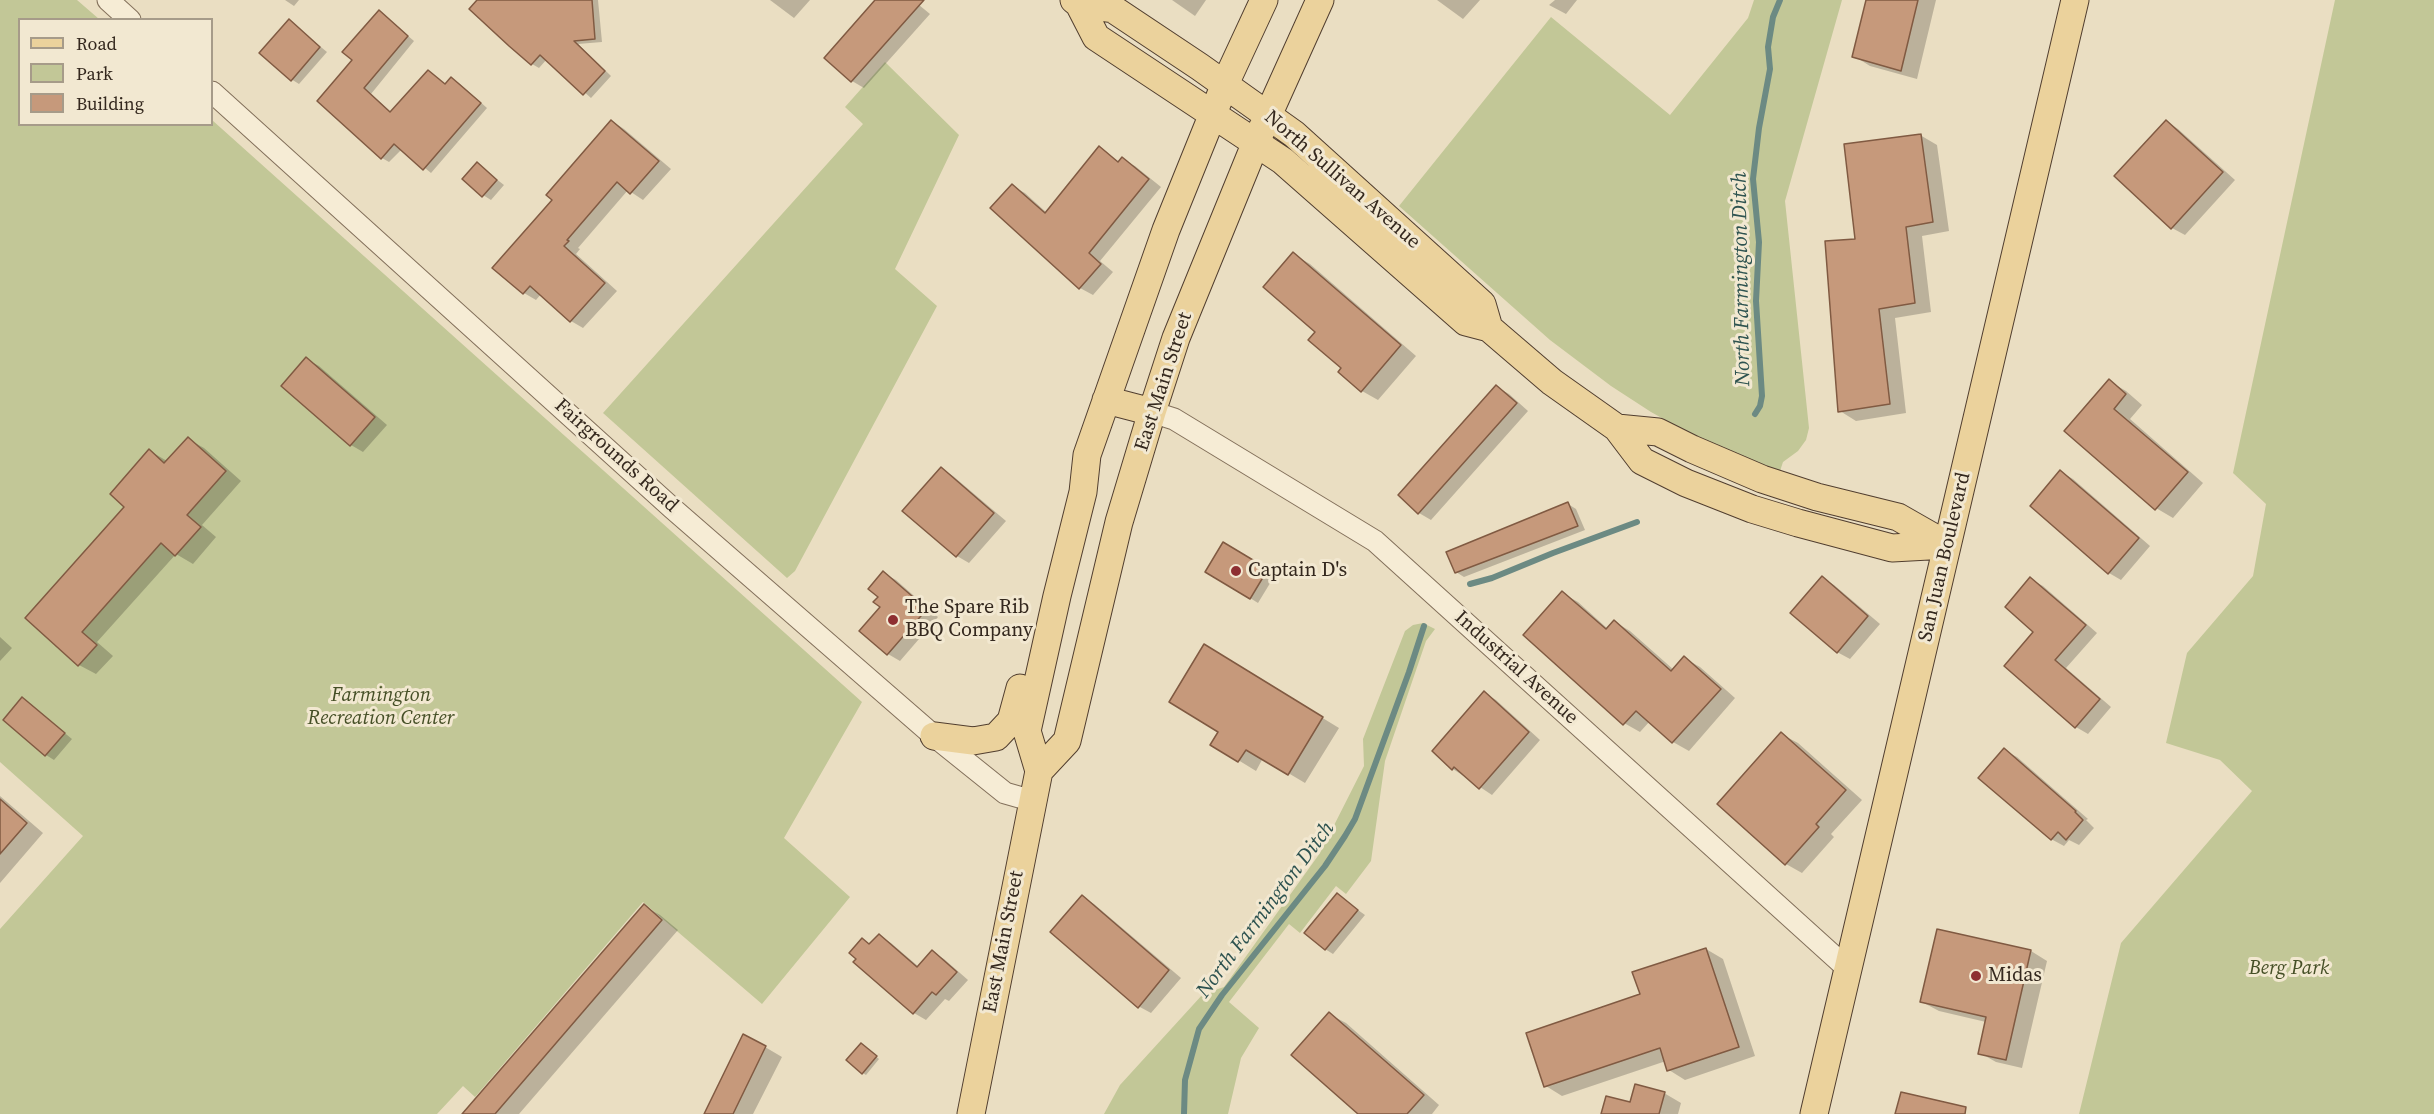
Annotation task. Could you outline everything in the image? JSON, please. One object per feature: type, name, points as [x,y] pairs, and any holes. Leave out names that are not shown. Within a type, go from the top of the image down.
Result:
[{"type":"main road","name":"East Main Street","points":[[971,1114],[1039,771],[1027,731],[1083,492],[1087,455],[1166,230],[1225,84],[1264,0]]},
{"type":"main road","name":"East Main Street","points":[[1039,771],[1067,741],[1119,522],[1152,412],[1185,316],[1256,142],[1320,0]]},
{"type":"main road","name":"San Juan Boulevard","points":[[1814,1114],[2075,0]]},
{"type":"main road","name":"North Sullivan Avenue","points":[[1077,2],[1113,9],[1225,84],[1294,134],[1482,304],[1489,328]]},
{"type":"main road","name":"North Sullivan Avenue","points":[[1077,2],[1096,37],[1283,161],[1466,322],[1489,328],[1552,382],[1617,428],[1642,461],[1686,483],[1752,509],[1892,548],[1947,545]]},
{"type":"main road","points":[[1106,400],[1152,412]]},
{"type":"main road","points":[[934,736],[973,741],[988,740],[996,737],[1011,721],[1067,492],[1087,455]]},
{"type":"street","points":[[108,0],[128,18]]},
{"type":"street","name":"Fairgrounds Road","points":[[213,93],[672,508],[934,736],[1005,793],[1033,801]]},
{"type":"street","name":"Industrial Avenue","points":[[1152,412],[1174,419],[1375,541],[1848,969]]},
{"type":"green space","name":"Farmington Recreation Center","points":[[0,0],[77,0],[98,18],[18,18],[18,126],[213,126],[213,121],[862,702],[784,838],[850,897],[762,1004],[643,902],[475,1097],[463,1086],[437,1114],[0,1114],[0,929],[83,836],[0,762]]},
{"type":"green space","points":[[1754,0],[1842,0],[1785,201],[1809,428],[1806,440],[1798,451],[1783,462],[1780,471],[1705,442],[1651,412],[1611,386],[1550,340],[1399,206],[1551,17],[1670,115],[1748,18]]},
{"type":"green space","name":"Berg Park","points":[[2335,0],[2434,0],[2434,1114],[2079,1114],[2121,943],[2252,791],[2220,760],[2166,743],[2187,653],[2253,576],[2266,504],[2233,473]]},
{"type":"green space","points":[[885,62],[959,135],[895,269],[937,306],[795,571],[787,578],[603,413],[863,124],[845,107]]},
{"type":"green space","points":[[1423,623],[1435,629],[1426,641],[1385,761],[1371,861],[1346,894],[1336,886],[1300,933],[1289,924],[1229,1002],[1259,1028],[1241,1058],[1228,1114],[1104,1114],[1120,1085],[1203,994],[1224,987],[1320,853],[1364,766],[1363,739],[1405,631],[1413,625]]},
{"type":"building","points":[[477,0],[592,0],[595,39],[574,41],[605,71],[583,95],[540,55],[531,65],[509,46],[469,9]]},
{"type":"building","points":[[875,0],[924,0],[851,82],[824,58]]},
{"type":"building","points":[[1866,0],[1918,0],[1901,71],[1852,57]]},
{"type":"building","points":[[379,10],[408,36],[364,88],[390,112],[428,70],[445,84],[451,77],[481,103],[423,170],[394,144],[381,159],[317,101],[352,60],[342,52]]},
{"type":"building","points":[[289,19],[320,47],[291,81],[259,53]]},
{"type":"building","points":[[611,120],[659,161],[630,194],[617,182],[567,240],[569,241],[564,246],[605,283],[570,322],[530,286],[523,294],[492,268],[552,200],[546,195]]},
{"type":"building","points":[[2166,120],[2223,172],[2171,229],[2114,176]]},
{"type":"building","points":[[1921,134],[1933,222],[1906,227],[1915,303],[1879,309],[1890,404],[1838,412],[1825,241],[1855,239],[1844,144]]},
{"type":"building","points":[[1099,146],[1118,162],[1122,157],[1149,179],[1089,253],[1101,264],[1079,289],[990,208],[1012,184],[1045,213]]},
{"type":"building","points":[[477,162],[497,180],[482,197],[462,179]]},
{"type":"building","points":[[1293,252],[1401,345],[1361,392],[1338,372],[1341,368],[1308,340],[1315,332],[1263,287]]},
{"type":"building","points":[[306,357],[375,417],[350,446],[281,386]]},
{"type":"building","points":[[2109,379],[2126,394],[2114,409],[2188,472],[2155,510],[2064,431]]},
{"type":"building","points":[[1496,385],[1517,403],[1418,514],[1398,495]]},
{"type":"building","points":[[188,437],[226,471],[187,515],[201,527],[175,556],[161,543],[82,632],[97,645],[78,666],[25,618],[124,507],[110,494],[149,449],[164,463]]},
{"type":"building","points":[[941,467],[994,513],[956,557],[902,511]]},
{"type":"building","points":[[2060,470],[2139,538],[2108,574],[2030,506]]},
{"type":"building","points":[[1568,502],[1578,526],[1455,573],[1446,552]]},
{"type":"building","name":"Captain D's","points":[[1223,542],[1268,569],[1250,599],[1205,572]]},
{"type":"building","name":"The Spare Rib BBQ Company","points":[[883,571],[927,609],[887,655],[859,631],[880,607],[873,602],[878,597],[868,589]]},
{"type":"building","points":[[1822,576],[1868,616],[1837,653],[1790,613]]},
{"type":"building","points":[[2030,577],[2086,625],[2055,660],[2100,699],[2075,728],[2004,666],[2033,632],[2005,607]]},
{"type":"building","points":[[1562,591],[1606,629],[1614,620],[1671,671],[1684,656],[1721,689],[1672,743],[1636,711],[1623,725],[1523,635]]},
{"type":"building","points":[[1204,644],[1323,717],[1288,775],[1246,750],[1238,762],[1210,745],[1218,732],[1169,702]]},
{"type":"building","points":[[1484,691],[1529,732],[1479,789],[1454,767],[1452,770],[1432,751]]},
{"type":"building","points":[[22,697],[65,733],[45,756],[3,720]]},
{"type":"building","points":[[1781,732],[1846,790],[1816,824],[1819,827],[1785,865],[1717,804]]},
{"type":"building","points":[[2004,748],[2076,811],[2083,820],[2066,840],[2058,832],[2051,840],[1978,778]]},
{"type":"building","points":[[0,799],[27,823],[0,854]]},
{"type":"building","points":[[1337,893],[1358,910],[1325,950],[1304,933]]},
{"type":"building","points":[[1082,895],[1169,970],[1138,1008],[1050,932]]},
{"type":"building","points":[[644,904],[662,920],[495,1114],[462,1114]]},
{"type":"building","name":"Midas","points":[[1937,929],[2031,950],[2006,1060],[1978,1054],[1986,1017],[1920,1002]]},
{"type":"building","points":[[879,934],[917,967],[932,950],[957,972],[936,995],[932,992],[913,1014],[853,962],[856,959],[849,953],[862,938],[869,944]]},
{"type":"building","points":[[1706,948],[1739,1047],[1667,1071],[1660,1048],[1544,1087],[1526,1033],[1640,994],[1632,972]]},
{"type":"building","points":[[1329,1012],[1424,1095],[1407,1114],[1358,1114],[1291,1055]]},
{"type":"building","points":[[743,1034],[766,1046],[733,1114],[704,1114]]},
{"type":"building","points":[[861,1043],[877,1056],[862,1074],[846,1060]]},
{"type":"building","points":[[1635,1084],[1665,1092],[1659,1114],[1601,1114],[1606,1096],[1630,1102]]},
{"type":"building","points":[[1901,1092],[1966,1107],[1965,1114],[1895,1114]]},
{"type":"waterway","name":"North Farmington Ditch","points":[[1755,414],[1762,396],[1756,301],[1759,242],[1753,179],[1759,128],[1770,69],[1768,47],[1773,17],[1780,0]]},
{"type":"waterway","name":"North Farmington Ditch","points":[[1470,584],[1492,578],[1637,522]]},
{"type":"waterway","name":"North Farmington Ditch","points":[[1184,1114],[1185,1080],[1199,1029],[1222,995],[1325,866],[1355,819],[1424,626]]},
{"type":"place","name":"Captain D's","points":[[1236,571]]},
{"type":"place","name":"The Spare Rib BBQ Company","points":[[893,620]]},
{"type":"place","name":"Midas","points":[[1976,976]]}]
